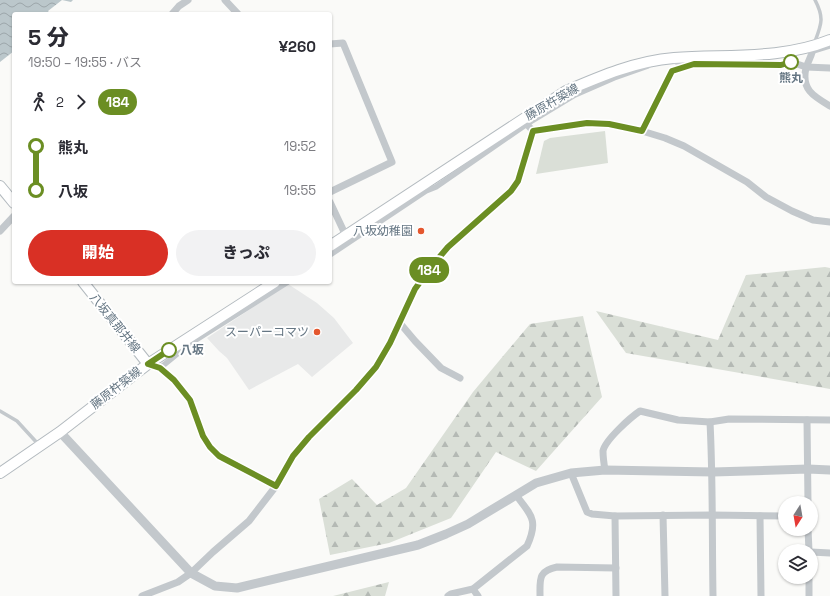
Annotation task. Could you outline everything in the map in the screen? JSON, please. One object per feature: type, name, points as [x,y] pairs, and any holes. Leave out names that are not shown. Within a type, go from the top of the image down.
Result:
[{"type":"main road","name":"藤原杵築線","points":[[332,245],[525,122],[566,91],[599,77],[637,64],[672,58],[761,55],[813,49],[830,40]]},
{"type":"main road","points":[[0,186],[12,201]]},
{"type":"main road","name":"八坂真那井線","points":[[85,284],[148,364]]},
{"type":"main road","name":"藤原杵築線","points":[[0,473],[60,432],[148,364],[272,284]]},
{"type":"street","points":[[174,12],[179,6],[188,0]]},
{"type":"street","points":[[225,0],[236,12]]},
{"type":"street","points":[[332,44],[343,43],[392,162],[332,191]]},
{"type":"street","points":[[830,46],[813,49],[806,67],[804,82],[810,93],[830,106]]},
{"type":"street","points":[[332,254],[426,191],[436,187],[525,122],[575,95],[614,78],[651,66],[676,61],[694,64],[781,65],[791,62],[806,67],[830,68]]},
{"type":"street","points":[[525,122],[533,131]]},
{"type":"street","points":[[533,131],[587,123],[609,124],[642,131],[665,138],[684,146],[747,182],[766,197],[792,211],[813,220],[830,222]]},
{"type":"street","points":[[142,596],[178,582],[191,573],[249,521],[276,486],[293,456],[309,437],[356,390],[376,367],[390,343],[415,289],[431,267],[448,247],[511,191],[518,181],[533,131]]},
{"type":"street","points":[[332,206],[346,236]]},
{"type":"street","points":[[0,231],[12,218]]},
{"type":"street","points":[[160,368],[188,345],[285,284]]},
{"type":"street","points":[[399,322],[441,368],[460,378]]},
{"type":"street","points":[[148,364],[160,368],[174,380],[190,400],[203,436],[210,447],[219,456],[276,486]]},
{"type":"street","points":[[605,470],[603,451],[606,443],[640,411],[678,420],[710,422],[729,419],[830,420]]},
{"type":"street","points":[[807,420],[808,496]]},
{"type":"street","points":[[710,422],[713,472],[713,596]]},
{"type":"street","points":[[60,432],[191,573],[215,586],[237,588],[418,545],[468,524],[536,483],[571,473],[605,470],[713,472],[808,469],[830,470]]},
{"type":"street","points":[[571,473],[587,512],[592,514],[615,516],[778,516]]},
{"type":"street","points":[[448,596],[473,589],[527,546],[532,536],[534,524],[531,515],[516,495]]},
{"type":"street","points":[[663,515],[665,596]]},
{"type":"street","points":[[615,516],[616,596]]},
{"type":"street","points":[[760,516],[761,596]]},
{"type":"street","points":[[818,552],[830,553]]},
{"type":"street","points":[[540,596],[540,580],[542,573],[548,569],[557,567],[616,568]]},
{"type":"street","points":[[809,584],[809,596]]},
{"type":"street","points":[[473,589],[478,596]]},
{"type":"lane","points":[[813,49],[822,24],[820,9],[815,0]]},
{"type":"lane","points":[[642,131],[672,71],[694,64]]},
{"type":"lane","points":[[0,411],[17,421],[40,445]]},
{"type":"shaded area","points":[[288,284],[317,303],[334,318],[353,343],[312,377],[298,364],[249,390],[227,358],[207,338]]},
{"type":"green space","points":[[605,131],[608,163],[536,174],[544,141],[550,138]]},
{"type":"green space","points":[[825,267],[830,268],[830,389],[626,353],[596,311],[718,340],[746,275]]},
{"type":"green space","points":[[583,316],[602,397],[536,471],[496,452],[451,518],[389,543],[330,555],[319,499],[352,479],[377,505],[406,488],[473,392],[530,324]]},
{"type":"green space","points":[[389,582],[385,596],[333,596]]},
{"type":"water","points":[[0,0],[62,0],[49,12],[12,12],[12,53],[0,62]]},
{"type":"water","points":[[62,0],[73,0],[71,2]]},
{"type":"bus line","name":"184","points":[[169,350],[148,364],[160,368],[174,380],[190,400],[203,436],[210,447],[219,456],[276,486],[293,456],[309,437],[356,390],[376,367],[390,343],[415,289],[431,267],[448,247],[511,191],[518,181],[533,131],[587,123],[609,124],[642,131],[672,71],[694,64],[781,65],[791,62]]},
{"type":"place","name":"熊丸","points":[[791,62]]},
{"type":"place","name":"八坂幼稚園","points":[[421,231]]},
{"type":"place","name":"スーパーコマツ","points":[[317,332]]},
{"type":"place","name":"八坂","points":[[169,350]]}]
